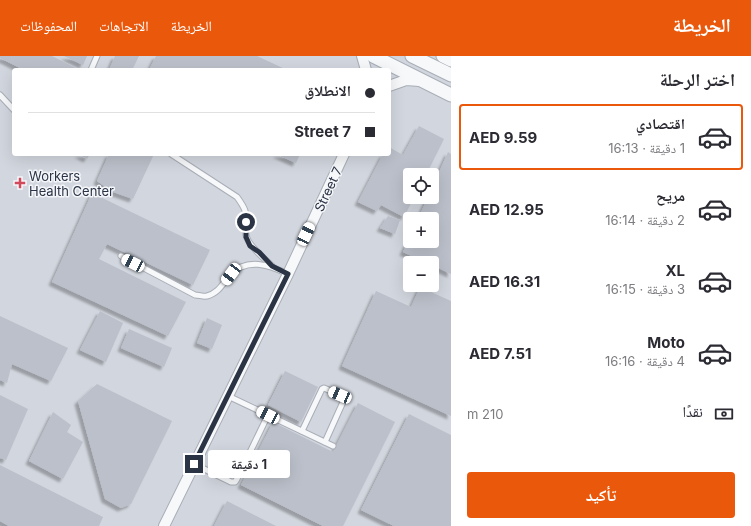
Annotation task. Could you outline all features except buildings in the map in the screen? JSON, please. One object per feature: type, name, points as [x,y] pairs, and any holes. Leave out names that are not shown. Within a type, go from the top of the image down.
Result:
[{"type":"street","points":[[362,56],[365,68]]},
{"type":"street","points":[[373,56],[451,95]]},
{"type":"street","points":[[412,56],[451,75]]},
{"type":"street","points":[[443,56],[451,60]]},
{"type":"street","points":[[391,85],[406,80],[420,80]]},
{"type":"street","name":"Street 7","points":[[164,526],[288,274],[343,156]]},
{"type":"lane","points":[[92,68],[97,56]]},
{"type":"lane","points":[[0,95],[12,108]]},
{"type":"lane","points":[[174,156],[237,197],[244,207],[246,237],[250,246],[259,252],[272,266]]},
{"type":"lane","points":[[121,256],[195,295],[206,297],[214,293],[231,274],[244,265],[255,264],[272,266],[288,274]]},
{"type":"lane","points":[[302,431],[322,389],[324,388],[340,395],[343,398],[343,402],[325,442]]},
{"type":"lane","points":[[228,396],[333,446]]},
{"type":"lane","points":[[194,464],[231,482],[235,482],[268,415]]},
{"type":"shaded area","points":[[0,56],[451,56],[451,526],[0,526]]},
{"type":"place","name":"Workers Health Center","points":[[20,183]]},
{"type":"route","points":[[194,464],[288,274],[272,266],[259,252],[250,246],[246,237],[246,222]]}]
